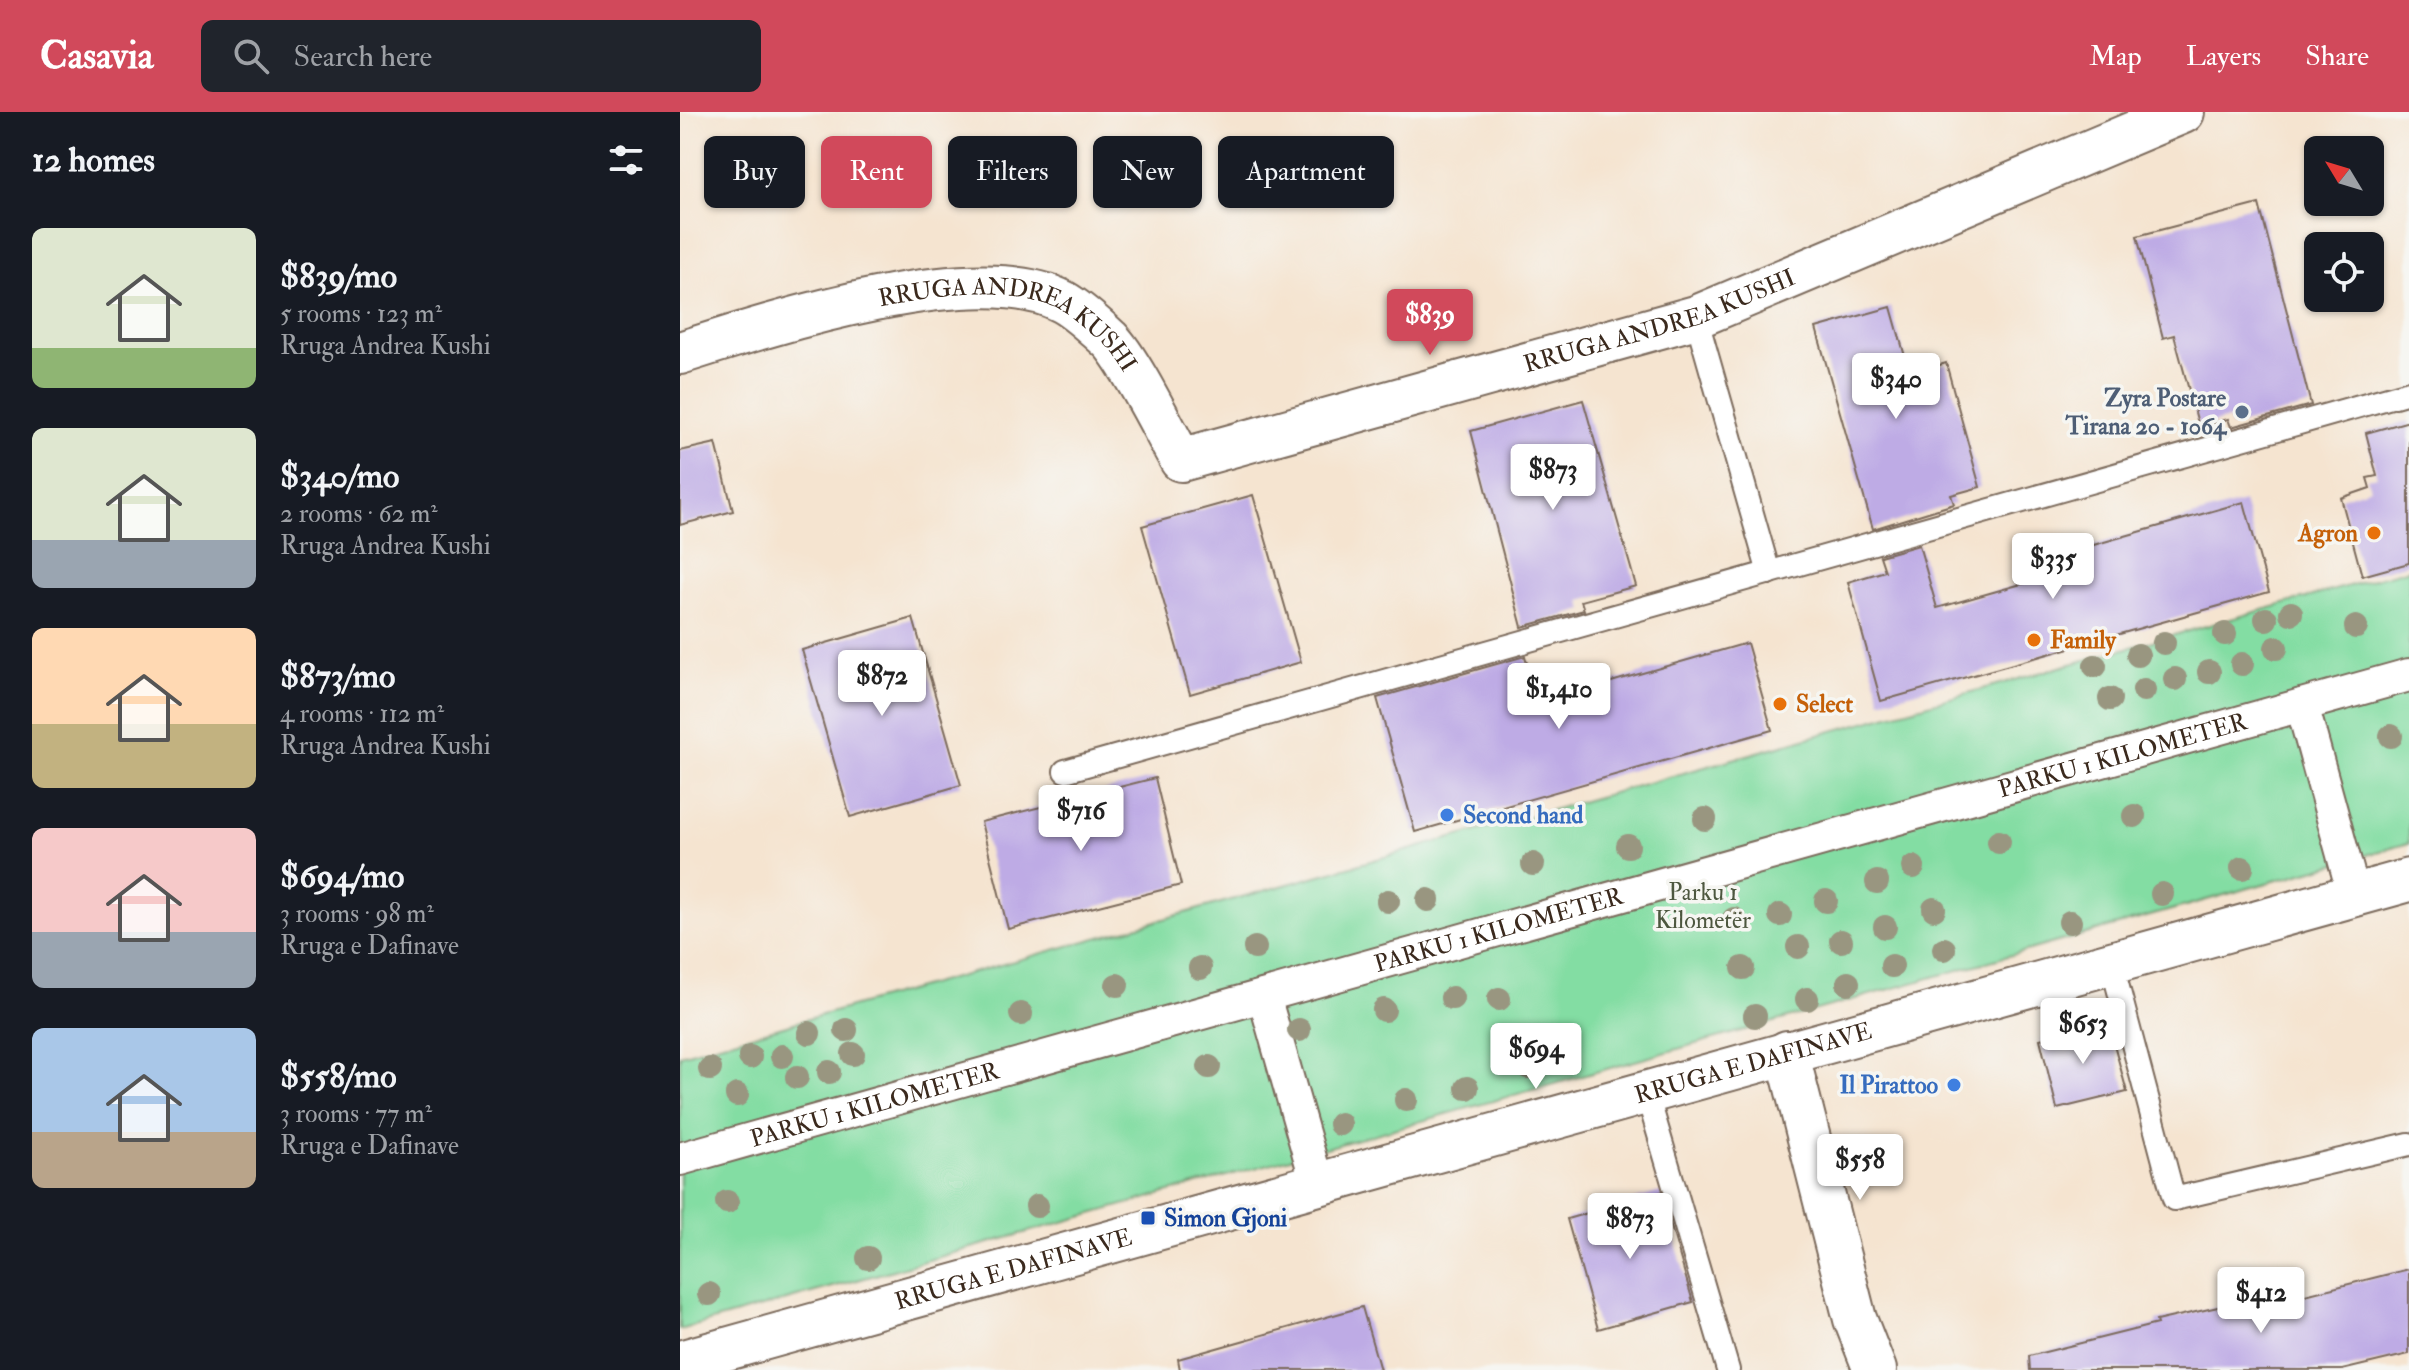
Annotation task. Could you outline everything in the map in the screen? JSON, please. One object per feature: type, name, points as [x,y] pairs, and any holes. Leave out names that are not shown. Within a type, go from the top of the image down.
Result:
[{"type":"street","name":"RRUGA ANDREA KUSHI","points":[[680,353],[906,293],[965,285],[1014,287],[1063,302],[1113,343],[1181,460],[1696,317],[2183,112]]},
{"type":"street","name":"PARKU 1 KILOMETER","points":[[680,1159],[2409,675]]},
{"type":"street","points":[[2302,705],[2354,895]]},
{"type":"street","name":"RRUGA E DAFINAVE","points":[[680,1362],[763,1355],[1318,1186],[2111,961],[2409,880]]},
{"type":"street","points":[[1264,996],[1318,1186]]},
{"type":"street","points":[[1787,1052],[1855,1319],[1875,1370]]},
{"type":"lane","points":[[1696,317],[1769,573]]},
{"type":"lane","points":[[1065,771],[2409,392]]},
{"type":"lane","points":[[2111,961],[2174,1199],[2409,1144]]},
{"type":"lane","points":[[1647,1094],[1728,1370]]},
{"type":"green space","name":"Parku 1 Kilometër","points":[[2409,569],[2409,843],[680,1330],[680,1055]]},
{"type":"building","points":[[2259,204],[2311,405],[2231,427],[2228,419],[2199,427],[2174,335],[2163,338],[2137,236]]},
{"type":"building","points":[[1891,307],[1910,374],[1946,363],[1980,487],[1951,495],[1954,504],[1873,529],[1816,328]]},
{"type":"building","points":[[1583,400],[1636,586],[1581,601],[1584,610],[1522,627],[1471,431]]},
{"type":"building","points":[[2409,421],[2409,563],[2362,576],[2341,498],[2370,488],[2367,478],[2377,476],[2366,433]]},
{"type":"building","points":[[716,443],[733,511],[680,525],[680,451]]},
{"type":"building","points":[[1253,495],[1301,662],[1190,694],[1142,526]]},
{"type":"building","points":[[2244,502],[2269,592],[1881,701],[1848,582],[1885,571],[1880,556],[1919,545],[1937,608],[2053,575],[2048,558]]},
{"type":"building","points":[[913,618],[961,785],[850,817],[802,650]]},
{"type":"building","points":[[1747,643],[1772,730],[1415,832],[1377,698],[1525,656],[1538,703]]},
{"type":"building","points":[[1155,778],[1181,885],[1008,929],[981,822]]},
{"type":"building","points":[[2108,1022],[2127,1092],[2057,1109],[2040,1039]]},
{"type":"building","points":[[1661,1192],[1693,1302],[1598,1329],[1567,1219]]},
{"type":"building","points":[[2409,1269],[2409,1354],[2342,1370],[2030,1370],[2029,1356],[2157,1324],[2156,1321],[2240,1302],[2241,1311]]},
{"type":"building","points":[[1362,1307],[1380,1370],[1180,1370],[1178,1359]]},
{"type":"place","name":"Zyra Postare Tirana 20 - 1064","points":[[2242,412]]},
{"type":"place","name":"Agron","points":[[2374,533]]},
{"type":"place","name":"Family","points":[[2034,640]]},
{"type":"place","name":"Select","points":[[1780,704]]},
{"type":"place","name":"Second hand","points":[[1447,815]]},
{"type":"place","name":"Il Pirattoo","points":[[1954,1085]]},
{"type":"place","name":"Simon Gjoni","points":[[1148,1218]]}]
